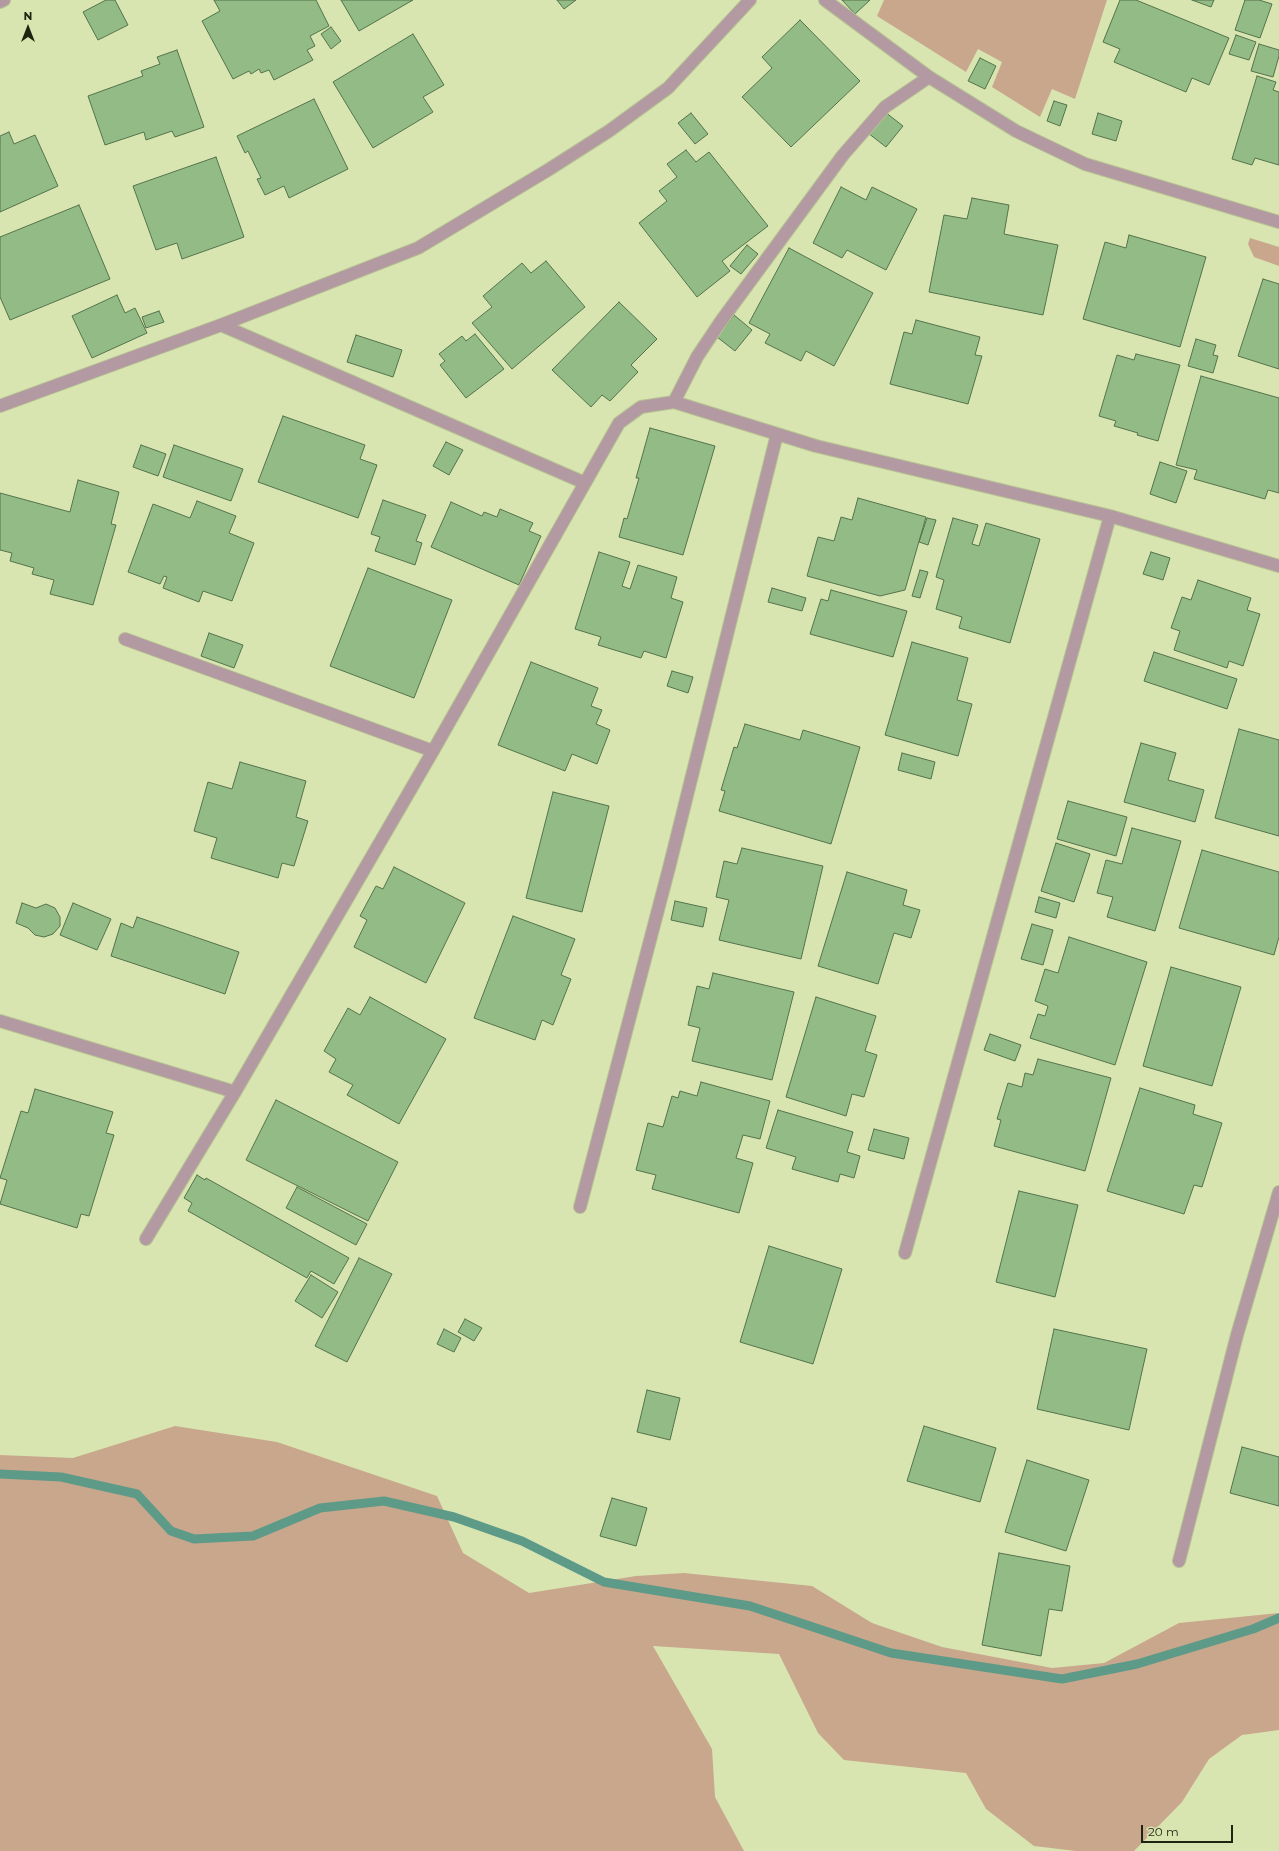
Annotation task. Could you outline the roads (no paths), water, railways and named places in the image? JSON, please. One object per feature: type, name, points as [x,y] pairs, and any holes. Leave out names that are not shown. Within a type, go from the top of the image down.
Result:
[{"type":"street","points":[[0,2],[4,0]]},
{"type":"street","points":[[0,406],[221,326],[418,248],[548,170],[609,131],[668,88],[750,0]]},
{"type":"street","points":[[825,0],[929,77],[1016,131],[1085,164],[1279,222]]},
{"type":"street","points":[[674,402],[697,357],[721,321],[844,155],[885,107],[929,77]]},
{"type":"street","points":[[221,326],[585,483]]},
{"type":"street","points":[[146,1239],[235,1092],[433,751],[619,423],[641,407],[674,402],[816,446],[1110,516],[1279,566]]},
{"type":"street","points":[[580,1207],[669,868],[777,434]]},
{"type":"street","points":[[905,1253],[1110,516]]},
{"type":"street","points":[[125,639],[433,751]]},
{"type":"street","points":[[0,1021],[235,1092]]},
{"type":"street","points":[[1179,1561],[1237,1335],[1279,1192]]},
{"type":"waterway","points":[[0,1474],[61,1477],[137,1494],[171,1531],[194,1539],[253,1536],[320,1508],[384,1501],[454,1517],[522,1541],[604,1582],[750,1606],[891,1653],[1062,1679],[1137,1664],[1253,1629],[1279,1618]]}]
